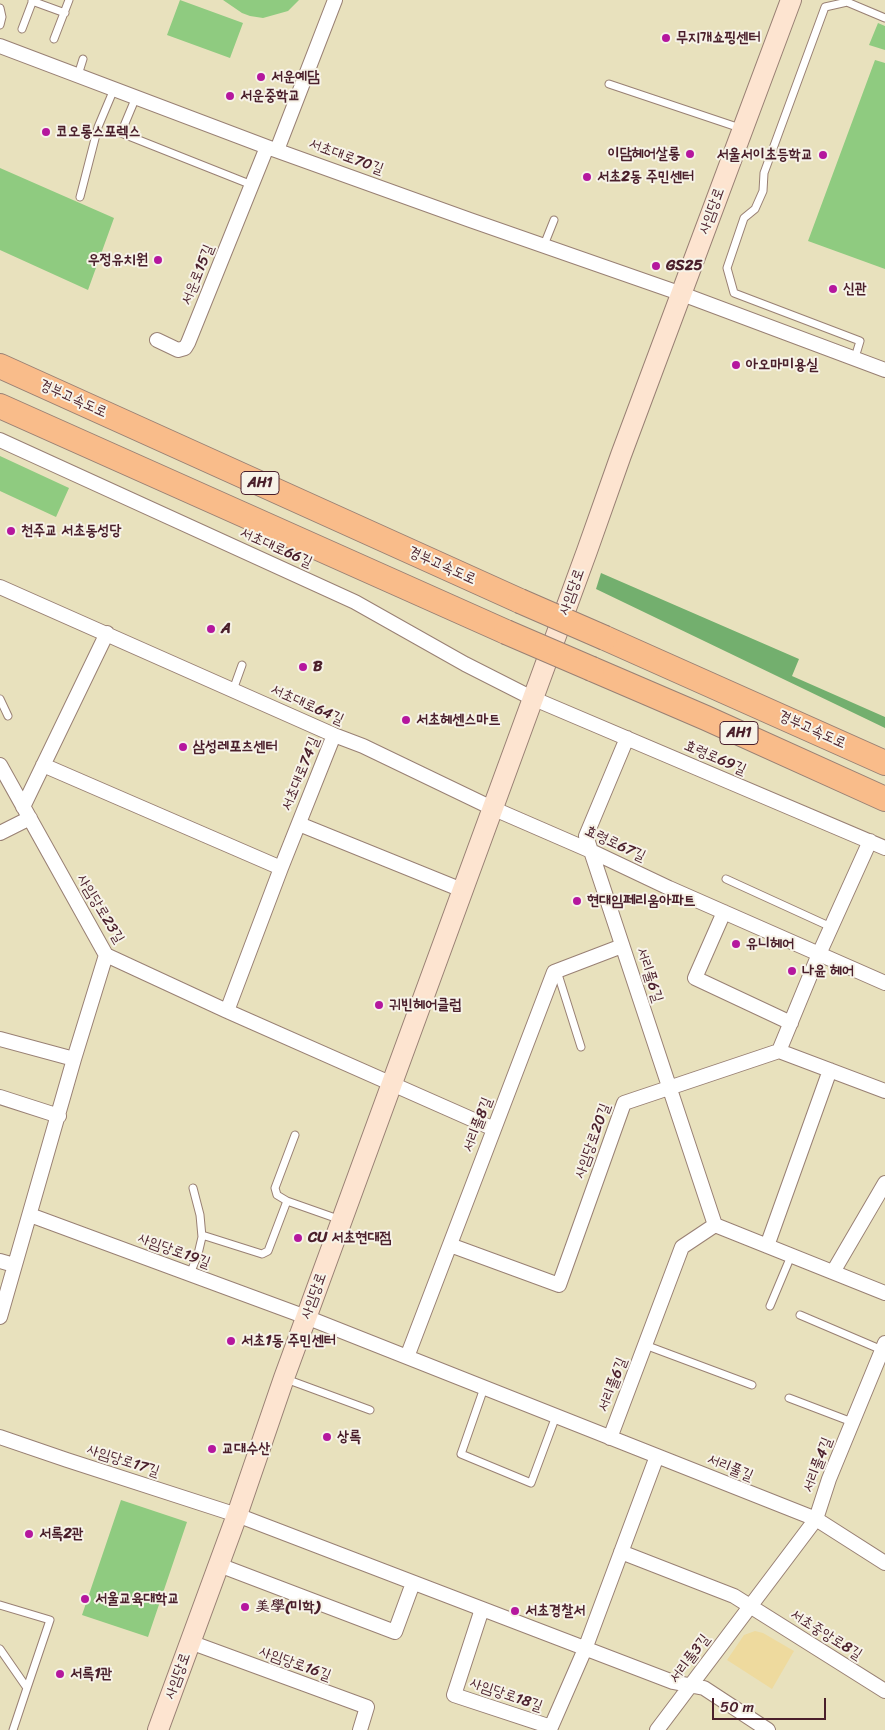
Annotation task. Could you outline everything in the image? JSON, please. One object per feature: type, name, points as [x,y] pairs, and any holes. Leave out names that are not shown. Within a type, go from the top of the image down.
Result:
[{"type":"highway","name":"경부고속도로","points":[[0,366],[520,601],[885,763]]},
{"type":"highway","name":"AH1","points":[[0,406],[885,799]]},
{"type":"main road","name":"사임당로","points":[[163,1729],[190,1642],[237,1515],[306,1317],[621,455],[790,0]]},
{"type":"street","name":"서운로15길","points":[[157,340],[178,350],[185,348],[188,343],[252,185],[272,148],[335,0]]},
{"type":"street","name":"서초대로70길","points":[[0,46],[439,209],[682,294]]},
{"type":"street","points":[[682,294],[885,370]]},
{"type":"street","name":"서초대로66길","points":[[0,440],[355,602],[465,664],[532,698]]},
{"type":"street","name":"서초대로64길","points":[[0,587],[334,735],[363,746],[492,808]]},
{"type":"street","points":[[0,833],[26,812],[43,765],[107,633]]},
{"type":"street","name":"효령로69길","points":[[532,698],[885,848]]},
{"type":"street","name":"서초대로74길","points":[[299,824],[334,735]]},
{"type":"street","name":"서리풀6길","points":[[610,1438],[682,1247],[715,1225],[586,836],[627,738]]},
{"type":"street","name":"사임당로23길","points":[[0,765],[5,785],[26,812],[106,955],[391,1084]]},
{"type":"street","points":[[43,765],[281,868]]},
{"type":"street","name":"효령로67길","points":[[492,808],[591,850],[724,912],[885,983]]},
{"type":"street","points":[[227,1011],[299,824],[462,890]]},
{"type":"street","points":[[870,841],[819,954],[779,1051],[885,1091]]},
{"type":"street","points":[[724,912],[695,978],[790,1023]]},
{"type":"street","points":[[557,971],[622,946]]},
{"type":"street","points":[[0,1316],[106,955]]},
{"type":"street","name":"서리풀8길","points":[[407,1357],[554,972],[557,971]]},
{"type":"street","points":[[0,1040],[74,1059]]},
{"type":"street","name":"사임당로20길","points":[[450,1245],[559,1285],[624,1103],[779,1051]]},
{"type":"street","points":[[767,1246],[830,1070]]},
{"type":"street","points":[[391,1084],[494,1128]]},
{"type":"street","points":[[0,1097],[59,1116]]},
{"type":"street","points":[[833,1272],[885,1183]]},
{"type":"street","name":"사임당로19길","points":[[30,1215],[306,1317]]},
{"type":"street","points":[[715,1225],[885,1293]]},
{"type":"street","points":[[0,1261],[14,1265]]},
{"type":"street","name":"서리풀길","points":[[306,1317],[816,1519],[885,1563]]},
{"type":"street","name":"서리풀4길","points":[[816,1519],[829,1479],[883,1346]]},
{"type":"street","name":"사임당로17길","points":[[0,1437],[237,1515]]},
{"type":"street","name":"사임당로18길","points":[[482,1609],[454,1695],[551,1728],[585,1649],[657,1456]]},
{"type":"street","points":[[237,1515],[673,1682],[704,1688],[768,1730]]},
{"type":"street","name":"서리풀3길","points":[[656,1730],[816,1519]]},
{"type":"street","points":[[621,1552],[734,1596],[749,1607]]},
{"type":"street","points":[[219,1565],[395,1632],[413,1583]]},
{"type":"street","name":"서초중앙로8길","points":[[749,1607],[885,1691]]},
{"type":"street","name":"사임당로16길","points":[[190,1642],[367,1707],[360,1730]]},
{"type":"lane","points":[[22,29],[32,0],[65,13]]},
{"type":"lane","points":[[54,39],[69,0]]},
{"type":"lane","points":[[857,351],[860,341],[734,293],[727,268],[744,218],[755,210],[763,191],[764,173],[825,6],[847,2],[885,18]]},
{"type":"lane","points":[[0,8],[2,17],[0,25]]},
{"type":"lane","points":[[78,75],[83,59]]},
{"type":"lane","points":[[608,84],[743,129]]},
{"type":"lane","points":[[80,197],[98,127],[114,89]]},
{"type":"lane","points":[[136,97],[121,134],[252,185]]},
{"type":"lane","points":[[544,245],[554,220]]},
{"type":"lane","points":[[233,690],[242,666]]},
{"type":"lane","points":[[0,699],[8,716]]},
{"type":"lane","points":[[726,879],[831,927]]},
{"type":"lane","points":[[557,971],[581,1047]]},
{"type":"lane","points":[[295,1135],[275,1188],[277,1195],[286,1202],[342,1220]]},
{"type":"lane","points":[[190,1274],[201,1246],[202,1235],[200,1215],[193,1188]]},
{"type":"lane","points":[[202,1235],[262,1254],[268,1251],[286,1202]]},
{"type":"lane","points":[[770,1306],[791,1256]]},
{"type":"lane","name":"서리풀4길","points":[[800,1315],[883,1346]]},
{"type":"lane","name":"서리풀6길","points":[[645,1345],[752,1385]]},
{"type":"lane","points":[[284,1378],[370,1410]]},
{"type":"lane","points":[[484,1388],[461,1454],[531,1483],[556,1416]]},
{"type":"lane","points":[[790,1398],[852,1422]]},
{"type":"lane","points":[[0,1605],[50,1620],[13,1730]]},
{"type":"lane","points":[[0,1649],[27,1688]]},
{"type":"green space","points":[[180,0],[243,23],[230,58],[167,35]]},
{"type":"green space","points":[[223,0],[299,0],[288,11],[263,18],[242,13]]},
{"type":"green space","points":[[878,23],[885,26],[885,50],[869,45]]},
{"type":"green space","points":[[875,60],[885,63],[885,269],[808,241]]},
{"type":"green space","points":[[0,168],[114,218],[88,290],[0,250]]},
{"type":"green space","points":[[0,456],[69,488],[56,517],[0,491]]},
{"type":"green space","points":[[601,573],[799,659],[792,676],[885,717],[885,728],[596,589]]},
{"type":"green space","points":[[121,1500],[187,1522],[148,1637],[82,1615]]},
{"type":"sand","points":[[755,1631],[763,1633],[794,1651],[772,1689],[727,1660],[744,1635]]},
{"type":"place","name":"무지개쇼핑센터","points":[[666,38]]},
{"type":"place","name":"서운예담","points":[[261,77]]},
{"type":"place","name":"서운중학교","points":[[230,96]]},
{"type":"place","name":"코오롱스포렉스","points":[[46,132]]},
{"type":"place","name":"이담헤어살롱","points":[[690,154]]},
{"type":"place","name":"서울서이초등학교","points":[[823,155]]},
{"type":"place","name":"서초2동 주민센터","points":[[587,177]]},
{"type":"place","name":"우정유치원","points":[[158,260]]},
{"type":"place","name":"GS25","points":[[656,266]]},
{"type":"place","name":"신관","points":[[833,289]]},
{"type":"place","name":"아오마미용실","points":[[736,365]]},
{"type":"place","name":"천주교 서초동성당","points":[[11,531]]},
{"type":"place","name":"A","points":[[211,629]]},
{"type":"place","name":"B","points":[[303,667]]},
{"type":"place","name":"서초헤센스마트","points":[[406,720]]},
{"type":"place","name":"삼성레포츠센터","points":[[183,747]]},
{"type":"place","name":"현대임페리움아파트","points":[[577,901]]},
{"type":"place","name":"유니헤어","points":[[736,944]]},
{"type":"place","name":"나윤 헤어","points":[[792,971]]},
{"type":"place","name":"귀빈헤어클럽","points":[[379,1005]]},
{"type":"place","name":"CU 서초현대점","points":[[298,1238]]},
{"type":"place","name":"서초1동 주민센터","points":[[231,1341]]},
{"type":"place","name":"상록","points":[[327,1437]]},
{"type":"place","name":"교대수산","points":[[212,1449]]},
{"type":"place","name":"서록2관","points":[[29,1534]]},
{"type":"place","name":"서울교육대학교","points":[[85,1599]]},
{"type":"place","name":"美學(미학)","points":[[245,1607]]},
{"type":"place","name":"서초경찰서","points":[[515,1611]]},
{"type":"place","name":"서록1관","points":[[60,1674]]}]
